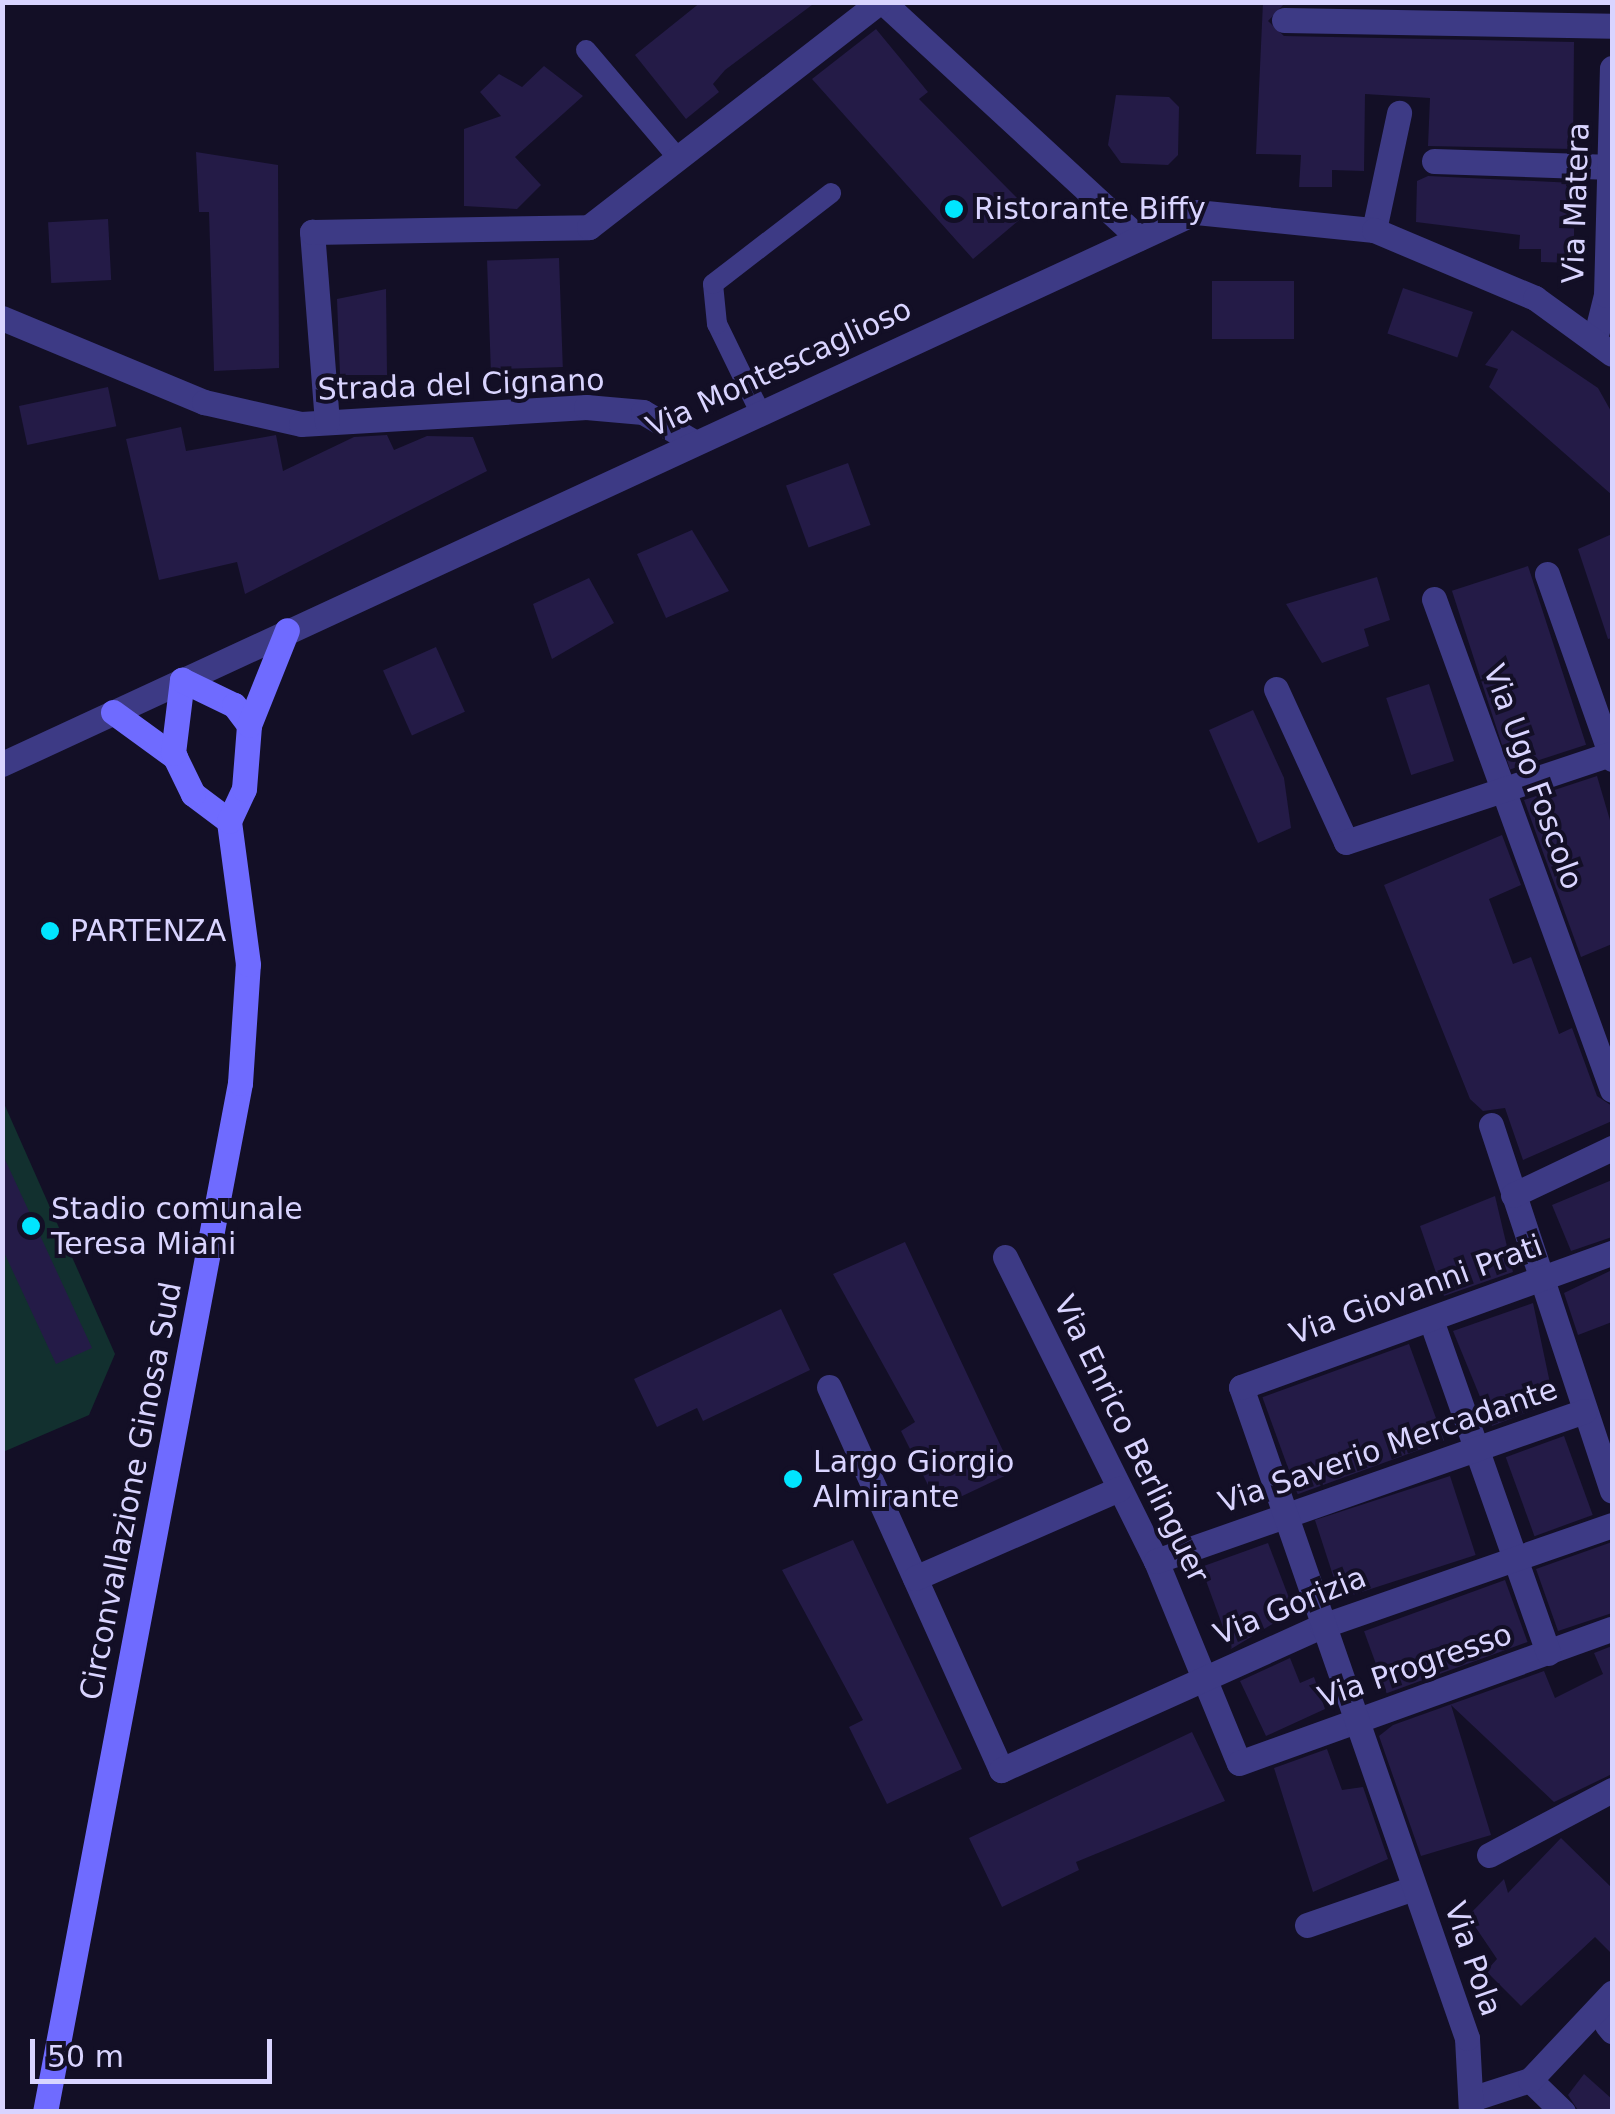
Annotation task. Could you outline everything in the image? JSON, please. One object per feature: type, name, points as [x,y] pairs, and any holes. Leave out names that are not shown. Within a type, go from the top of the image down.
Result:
[{"type":"main road","name":"Circonvallazione Ginosa Sud","points":[[44,2112],[240,1083],[248,964],[229,820],[244,789],[249,725],[287,630]]},
{"type":"main road","points":[[175,757],[182,680],[234,705],[249,725]]},
{"type":"main road","points":[[113,712],[175,757],[193,794],[229,820]]},
{"type":"street","points":[[327,422],[312,232],[590,226],[881,2],[1139,238]]},
{"type":"street","points":[[1284,20],[1367,12],[1612,26]]},
{"type":"street","name":"Via Matera","points":[[1607,342],[1612,68]]},
{"type":"street","points":[[1374,230],[1399,114]]},
{"type":"street","points":[[1434,161],[1611,167]]},
{"type":"street","name":"Via Montescaglioso","points":[[2,764],[1196,212],[1374,230],[1466,262],[1607,342]]},
{"type":"street","name":"Strada del Cignano","points":[[2,318],[204,402],[327,422],[586,407],[643,412],[694,442]]},
{"type":"street","points":[[1276,689],[1346,842],[1502,786],[1612,756],[1548,574]]},
{"type":"street","name":"Via Ugo Foscolo","points":[[1434,598],[1612,1090]]},
{"type":"street","points":[[1491,1125],[1612,1491]]},
{"type":"street","points":[[1513,1195],[1612,1148]]},
{"type":"street","name":"Via Giovanni Prati","points":[[1241,1387],[1612,1253]]},
{"type":"street","name":"Via Enrico Berlinguer","points":[[1005,1257],[1156,1561],[1207,1674],[1238,1763]]},
{"type":"street","points":[[1430,1320],[1548,1653]]},
{"type":"street","points":[[829,1387],[914,1578],[1119,1488]]},
{"type":"street","name":"Via Pola","points":[[1241,1387],[1354,1722],[1467,2038],[1471,2106]]},
{"type":"street","name":"Via Saverio Mercadante","points":[[1156,1561],[1585,1411]]},
{"type":"street","name":"Via Gorizia","points":[[914,1578],[1001,1770],[1207,1674],[1322,1626],[1513,1554],[1612,1525]]},
{"type":"street","name":"Via Progresso","points":[[1238,1763],[1612,1629]]},
{"type":"street","points":[[1489,1855],[1612,1790]]},
{"type":"street","points":[[1306,1925],[1414,1888]]},
{"type":"street","points":[[1471,2106],[1530,2080],[1612,1993]]},
{"type":"street","points":[[1530,2080],[1563,2112]]},
{"type":"lane","points":[[586,50],[678,158]]},
{"type":"lane","points":[[760,412],[718,324],[713,284],[830,193]]},
{"type":"green space","name":"Stadio comunale Teresa Miani","points":[[2,1099],[115,1354],[89,1415],[3,1452]]},
{"type":"building","points":[[701,2],[816,2],[725,70],[713,84],[719,92],[686,119],[635,55]]},
{"type":"building","points":[[1263,2],[1575,2],[1284,4],[1268,21],[1284,36],[1574,42],[1573,149],[1428,146],[1430,98],[1365,94],[1364,171],[1332,170],[1332,187],[1299,187],[1301,155],[1256,154]]},
{"type":"building","points":[[876,29],[928,92],[919,99],[1030,211],[973,259],[812,79]]},
{"type":"building","points":[[544,66],[583,96],[515,157],[541,185],[517,209],[464,206],[464,129],[501,116],[480,92],[499,74],[522,87]]},
{"type":"building","points":[[1116,95],[1169,97],[1179,107],[1178,155],[1168,165],[1121,163],[1108,145]]},
{"type":"building","points":[[196,152],[278,165],[279,368],[214,371],[209,212],[199,212]]},
{"type":"building","points":[[1428,176],[1574,183],[1574,263],[1541,262],[1541,249],[1519,249],[1520,235],[1416,222],[1417,181]]},
{"type":"building","points":[[108,219],[111,280],[51,283],[48,222]]},
{"type":"building","points":[[559,258],[563,367],[491,369],[487,261]]},
{"type":"building","points":[[1212,281],[1294,281],[1294,339],[1212,339]]},
{"type":"building","points":[[1403,288],[1473,312],[1457,357],[1387,333]]},
{"type":"building","points":[[386,289],[387,375],[340,375],[337,299]]},
{"type":"building","points":[[1512,330],[1598,388],[1612,413],[1612,495],[1489,387],[1498,369],[1485,365]]},
{"type":"building","points":[[108,387],[116,426],[27,445],[19,406]]},
{"type":"building","points":[[181,427],[186,451],[276,435],[283,471],[354,437],[387,435],[394,450],[427,436],[473,437],[487,471],[245,594],[237,562],[159,580],[126,439]]},
{"type":"building","points":[[848,463],[871,525],[809,548],[786,486]]},
{"type":"building","points":[[692,530],[729,591],[666,618],[637,554]]},
{"type":"building","points":[[1612,534],[1612,638],[1608,639],[1578,549]]},
{"type":"building","points":[[1528,566],[1586,745],[1510,770],[1452,591]]},
{"type":"building","points":[[1377,577],[1390,620],[1364,629],[1369,646],[1322,663],[1286,604]]},
{"type":"building","points":[[589,578],[614,623],[552,659],[533,604]]},
{"type":"building","points":[[436,647],[465,712],[412,735],[383,671]]},
{"type":"building","points":[[1429,684],[1454,761],[1411,775],[1386,698]]},
{"type":"building","points":[[1253,710],[1284,778],[1291,828],[1258,843],[1209,730]]},
{"type":"building","points":[[1597,776],[1612,827],[1612,944],[1581,957],[1524,800]]},
{"type":"building","points":[[1502,835],[1521,885],[1489,899],[1513,964],[1531,957],[1559,1034],[1572,1028],[1597,1096],[1612,1106],[1612,1121],[1523,1160],[1505,1108],[1483,1111],[1470,1099],[1384,885]]},
{"type":"building","points":[[2,1153],[92,1348],[56,1364],[2,1248]]},
{"type":"building","points":[[1612,1180],[1612,1237],[1571,1251],[1552,1205]]},
{"type":"building","points":[[1495,1196],[1513,1272],[1444,1296],[1420,1226]]},
{"type":"building","points":[[905,1242],[1013,1472],[939,1507],[901,1431],[915,1422],[833,1274]]},
{"type":"building","points":[[1612,1270],[1612,1322],[1578,1335],[1564,1293]]},
{"type":"building","points":[[1533,1303],[1554,1402],[1492,1426],[1453,1331]]},
{"type":"building","points":[[781,1309],[810,1370],[703,1421],[697,1408],[657,1427],[634,1379]]},
{"type":"building","points":[[1409,1344],[1444,1441],[1298,1494],[1262,1397]]},
{"type":"building","points":[[1564,1436],[1593,1515],[1534,1536],[1506,1457]]},
{"type":"building","points":[[1450,1476],[1476,1555],[1341,1599],[1315,1520]]},
{"type":"building","points":[[853,1540],[962,1769],[887,1804],[849,1727],[863,1720],[782,1570]]},
{"type":"building","points":[[1612,1542],[1612,1613],[1558,1631],[1536,1569]]},
{"type":"building","points":[[1268,1543],[1294,1611],[1231,1649],[1201,1567]]},
{"type":"building","points":[[1505,1580],[1528,1642],[1387,1693],[1364,1631]]},
{"type":"building","points":[[1612,1646],[1612,1774],[1554,1802],[1451,1705],[1491,1835],[1421,1856],[1379,1736],[1393,1725],[1544,1671],[1555,1698],[1603,1674],[1594,1653]]},
{"type":"building","points":[[1290,1658],[1300,1683],[1314,1677],[1325,1709],[1266,1736],[1240,1681]]},
{"type":"building","points":[[1192,1732],[1225,1801],[1076,1862],[1079,1870],[1002,1907],[969,1838]]},
{"type":"building","points":[[1327,1749],[1342,1790],[1363,1787],[1388,1859],[1313,1892],[1274,1768]]},
{"type":"building","points":[[1561,1838],[1612,1888],[1612,1954],[1595,1937],[1521,2006],[1486,1971],[1497,1959],[1468,1916],[1504,1879],[1508,1893]]},
{"type":"building","points":[[1584,2074],[1612,2099],[1612,2112],[1579,2112],[1568,2095]]},
{"type":"place","name":"Ristorante Biffy","points":[[954,209]]},
{"type":"place","name":"PARTENZA","points":[[50,931]]},
{"type":"place","name":"Stadio comunale Teresa Miani","points":[[31,1226]]},
{"type":"place","name":"Largo Giorgio Almirante","points":[[793,1479]]}]
